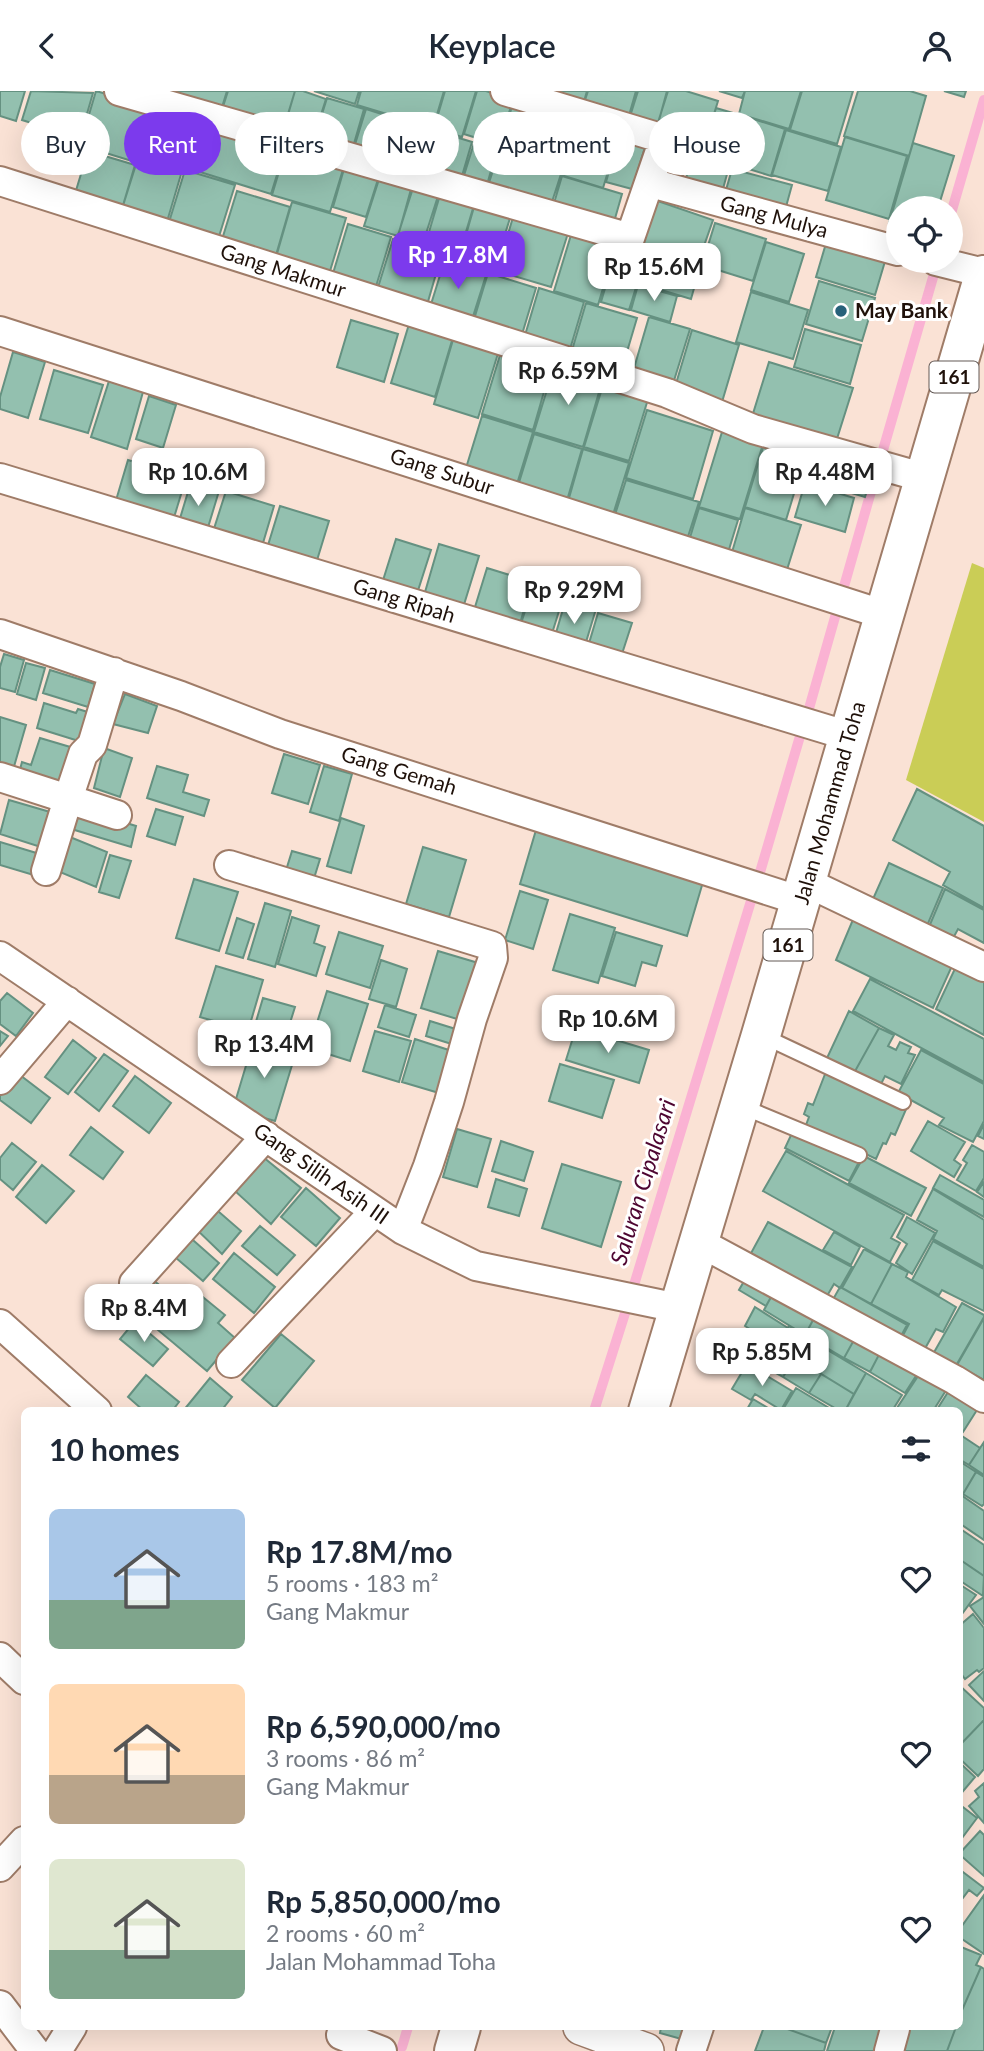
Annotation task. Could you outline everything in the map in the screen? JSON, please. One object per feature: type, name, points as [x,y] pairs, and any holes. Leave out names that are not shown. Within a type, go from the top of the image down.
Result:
[{"type":"main road","name":"Jalan Mohammad Toha","points":[[649,1407],[925,478],[976,330],[984,274]]},
{"type":"main road","points":[[454,2051],[460,2030]]},
{"type":"street","points":[[119,91],[630,238],[664,139],[505,91]]},
{"type":"street","name":"Gang Makmur","points":[[0,181],[667,393],[753,429],[925,478]]},
{"type":"street","name":"Gang Mulya","points":[[650,183],[886,248]]},
{"type":"street","points":[[963,268],[984,274]]},
{"type":"street","name":"Gang Subur","points":[[0,331],[885,615]]},
{"type":"street","name":"Gang Ripah","points":[[0,478],[849,736]]},
{"type":"street","name":"Gang Gemah","points":[[0,633],[280,734],[804,891],[984,967]]},
{"type":"street","points":[[46,871],[83,754],[92,745],[114,672]]},
{"type":"street","points":[[0,778],[117,815]]},
{"type":"street","points":[[229,865],[492,946],[493,958],[472,1019],[449,1101],[403,1230]]},
{"type":"street","name":"Gang Silih Asih III","points":[[0,956],[403,1230],[477,1266],[678,1308]]},
{"type":"street","points":[[0,1080],[67,1001]]},
{"type":"street","points":[[134,1283],[266,1136]]},
{"type":"street","points":[[231,1363],[375,1211]]},
{"type":"street","points":[[699,1243],[984,1398]]},
{"type":"street","points":[[0,1324],[93,1407]]},
{"type":"street","points":[[0,1657],[21,1677]]},
{"type":"street","points":[[0,1867],[21,1844]]},
{"type":"street","points":[[0,2005],[35,2051]]},
{"type":"street","points":[[57,2051],[70,2030]]},
{"type":"street","points":[[589,2030],[646,2051]]},
{"type":"street","points":[[691,2051],[698,2030]]},
{"type":"street","points":[[341,2035],[382,2051]]},
{"type":"lane","points":[[761,1035],[903,1102]]},
{"type":"lane","points":[[740,1106],[859,1155]]},
{"type":"shaded area","points":[[972,563],[984,568],[984,822],[906,780]]},
{"type":"building","points":[[0,91],[25,91],[16,121],[0,116]]},
{"type":"building","points":[[31,91],[93,93],[88,112],[24,112]]},
{"type":"building","points":[[96,91],[151,107],[150,112],[124,112],[124,159],[110,154],[110,112],[90,112]]},
{"type":"building","points":[[156,91],[227,91],[221,112],[207,112]]},
{"type":"building","points":[[228,91],[295,91],[289,112],[235,112],[235,121],[221,116]]},
{"type":"building","points":[[295,91],[326,99],[322,112],[289,112]]},
{"type":"building","points":[[314,91],[359,91],[355,104]]},
{"type":"building","points":[[361,91],[444,91],[438,112],[380,112],[357,105]]},
{"type":"building","points":[[445,91],[476,91],[462,137],[459,136],[459,112],[439,112]]},
{"type":"building","points":[[477,91],[486,91],[513,100],[509,112],[473,112],[473,137],[464,134]]},
{"type":"building","points":[[549,91],[587,91],[581,112]]},
{"type":"building","points":[[588,91],[636,91],[630,112],[581,112]]},
{"type":"building","points":[[638,91],[667,91],[661,112],[649,112],[649,133],[635,129],[635,112],[631,112]]},
{"type":"building","points":[[668,91],[686,91],[718,101],[715,112],[661,112]]},
{"type":"building","points":[[719,91],[745,91],[742,98]]},
{"type":"building","points":[[745,91],[801,91],[789,129],[765,122],[765,112],[740,112]]},
{"type":"building","points":[[802,91],[853,91],[837,144],[790,130]]},
{"type":"building","points":[[858,91],[910,91],[926,96],[909,156],[844,136]]},
{"type":"building","points":[[944,91],[966,91],[964,97]]},
{"type":"building","points":[[327,98],[364,109],[351,154],[348,153],[348,112],[323,112]]},
{"type":"building","points":[[513,103],[543,112],[510,112]]},
{"type":"building","points":[[154,105],[176,112],[152,112]]},
{"type":"building","points":[[362,122],[362,157],[352,154]]},
{"type":"building","points":[[765,123],[785,129],[771,176],[765,174]]},
{"type":"building","points":[[221,126],[235,130],[235,175],[277,175],[271,194],[210,175],[221,175]]},
{"type":"building","points":[[786,130],[841,147],[828,191],[772,175]]},
{"type":"building","points":[[845,137],[907,156],[896,196],[886,196],[886,218],[826,200]]},
{"type":"building","points":[[459,138],[472,142],[459,186],[423,175],[459,175]]},
{"type":"building","points":[[635,141],[646,144],[632,189],[606,182],[608,175],[635,175]]},
{"type":"building","points":[[913,143],[954,156],[942,196],[897,196]]},
{"type":"building","points":[[473,146],[473,175],[490,175],[485,192],[461,185]]},
{"type":"building","points":[[110,158],[124,162],[124,175],[132,175],[121,212],[74,197],[81,175],[110,175]]},
{"type":"building","points":[[348,163],[362,167],[362,175],[379,175],[366,217],[333,207],[342,175],[348,175]]},
{"type":"building","points":[[133,175],[181,175],[166,225],[121,212]]},
{"type":"building","points":[[183,175],[202,175],[235,185],[216,246],[166,232]]},
{"type":"building","points":[[278,175],[341,175],[330,212],[272,195]]},
{"type":"building","points":[[380,175],[413,182],[398,236],[364,226]]},
{"type":"building","points":[[492,175],[561,175],[548,214],[485,195]]},
{"type":"building","points":[[561,175],[607,175],[603,188]]},
{"type":"building","points":[[655,175],[683,175],[679,187],[654,179]]},
{"type":"building","points":[[687,175],[727,175],[721,196],[684,186]]},
{"type":"building","points":[[730,175],[754,175],[792,185],[784,214],[724,197]]},
{"type":"building","points":[[562,176],[622,194],[612,229],[552,210]]},
{"type":"building","points":[[413,188],[438,196],[423,243],[398,235]]},
{"type":"building","points":[[237,191],[290,207],[274,262],[220,246]]},
{"type":"building","points":[[440,195],[474,205],[460,252],[426,242]]},
{"type":"building","points":[[649,198],[713,220],[698,263],[635,241]]},
{"type":"building","points":[[292,202],[346,218],[327,281],[274,264]]},
{"type":"building","points":[[474,207],[510,218],[494,270],[459,259]]},
{"type":"building","points":[[514,214],[569,230],[551,287],[497,271]]},
{"type":"building","points":[[715,223],[766,239],[753,281],[702,265]]},
{"type":"building","points":[[348,224],[391,237],[374,293],[331,280]]},
{"type":"building","points":[[571,235],[615,248],[598,305],[554,291]]},
{"type":"building","points":[[393,239],[442,253],[425,312],[375,297]]},
{"type":"building","points":[[827,240],[886,258],[875,295],[816,277]]},
{"type":"building","points":[[766,242],[804,254],[789,302],[751,290]]},
{"type":"building","points":[[618,244],[647,252],[629,310],[601,302]]},
{"type":"building","points":[[648,251],[700,267],[691,299],[638,283]]},
{"type":"building","points":[[446,256],[488,269],[470,326],[428,314]]},
{"type":"building","points":[[488,273],[536,288],[520,341],[472,326]]},
{"type":"building","name":"May Bank","points":[[819,281],[875,298],[862,341],[806,324]]},
{"type":"building","points":[[638,285],[677,296],[670,322],[631,310]]},
{"type":"building","points":[[539,288],[584,302],[568,356],[523,342]]},
{"type":"building","points":[[751,292],[808,310],[793,359],[736,342]]},
{"type":"building","points":[[586,303],[637,318],[621,372],[570,357]]},
{"type":"building","points":[[649,317],[690,329],[672,387],[632,375]]},
{"type":"building","points":[[351,320],[398,334],[384,382],[337,367]]},
{"type":"building","points":[[410,321],[454,334],[435,397],[391,383]]},
{"type":"building","points":[[805,329],[861,345],[850,384],[794,367]]},
{"type":"building","points":[[692,330],[739,345],[722,402],[675,387]]},
{"type":"building","points":[[455,333],[500,347],[478,418],[434,404]]},
{"type":"building","points":[[13,352],[45,362],[28,418],[0,409],[0,397]]},
{"type":"building","points":[[500,355],[550,371],[533,430],[482,414]]},
{"type":"building","points":[[769,362],[853,388],[835,445],[751,420]]},
{"type":"building","points":[[554,367],[602,382],[583,447],[534,432]]},
{"type":"building","points":[[54,370],[103,385],[88,433],[40,419]]},
{"type":"building","points":[[109,381],[143,392],[127,449],[91,437]]},
{"type":"building","points":[[604,382],[649,396],[629,461],[584,447]]},
{"type":"building","points":[[149,396],[176,405],[163,448],[136,439]]},
{"type":"building","points":[[647,410],[713,431],[693,499],[626,478]]},
{"type":"building","points":[[482,416],[533,432],[517,484],[466,468]]},
{"type":"building","points":[[722,432],[763,444],[740,519],[699,507]]},
{"type":"building","points":[[534,434],[582,449],[566,504],[517,489]]},
{"type":"building","points":[[764,444],[805,457],[786,520],[745,507]]},
{"type":"building","points":[[583,449],[629,463],[612,518],[567,505]]},
{"type":"building","points":[[833,458],[873,471],[865,497],[825,485]]},
{"type":"building","points":[[128,460],[186,478],[172,524],[114,507]]},
{"type":"building","points":[[626,480],[699,502],[686,543],[613,521]]},
{"type":"building","points":[[191,482],[219,491],[206,534],[178,525]]},
{"type":"building","points":[[805,483],[854,498],[845,532],[795,517]]},
{"type":"building","points":[[226,491],[274,506],[260,553],[211,538]]},
{"type":"building","points":[[280,506],[329,521],[314,570],[265,555]]},
{"type":"building","points":[[699,508],[738,520],[727,556],[688,544]]},
{"type":"building","points":[[745,508],[801,525],[785,576],[730,559]]},
{"type":"building","points":[[396,539],[431,550],[414,603],[379,593]]},
{"type":"building","points":[[439,544],[479,556],[462,611],[423,599]]},
{"type":"building","points":[[487,568],[532,582],[517,634],[471,620]]},
{"type":"building","points":[[533,586],[564,595],[549,643],[518,633]]},
{"type":"building","points":[[566,599],[596,609],[583,652],[553,643]]},
{"type":"building","points":[[598,613],[632,623],[620,660],[587,650]]},
{"type":"building","points":[[4,654],[24,660],[15,692],[0,688],[0,667]]},
{"type":"building","points":[[26,663],[45,668],[36,700],[17,694]]},
{"type":"building","points":[[50,670],[95,684],[88,707],[43,693]]},
{"type":"building","points":[[125,694],[157,706],[148,733],[113,724]]},
{"type":"building","points":[[44,703],[76,713],[78,709],[94,714],[85,743],[37,728]]},
{"type":"building","points":[[0,717],[26,725],[13,770],[0,767]]},
{"type":"building","points":[[40,738],[77,749],[63,787],[18,777],[22,762],[31,765]]},
{"type":"building","points":[[104,748],[132,758],[120,797],[94,788]]},
{"type":"building","points":[[284,754],[320,765],[308,804],[272,793]]},
{"type":"building","points":[[157,766],[188,775],[183,792],[209,800],[204,816],[147,798]]},
{"type":"building","points":[[324,766],[352,774],[339,821],[310,812]]},
{"type":"building","points":[[917,789],[984,826],[984,908],[943,885],[950,872],[893,840]]},
{"type":"building","points":[[9,800],[57,814],[47,849],[0,834]]},
{"type":"building","points":[[75,807],[136,826],[131,847],[68,828]]},
{"type":"building","points":[[156,809],[183,817],[175,845],[147,836]]},
{"type":"building","points":[[341,818],[364,826],[351,873],[327,866]]},
{"type":"building","points":[[536,830],[703,882],[687,936],[520,884]]},
{"type":"building","points":[[65,835],[107,852],[96,887],[55,870]]},
{"type":"building","points":[[0,842],[43,855],[37,876],[0,865]]},
{"type":"building","points":[[423,847],[466,860],[449,917],[406,904]]},
{"type":"building","points":[[292,851],[320,859],[311,888],[283,880]]},
{"type":"building","points":[[110,855],[131,861],[119,898],[99,892]]},
{"type":"building","points":[[889,863],[943,888],[924,933],[869,908]]},
{"type":"building","points":[[194,879],[238,892],[219,951],[176,938]]},
{"type":"building","points":[[945,889],[984,910],[984,943],[958,929],[950,944],[926,934]]},
{"type":"building","points":[[520,891],[548,900],[533,949],[505,940]]},
{"type":"building","points":[[265,903],[291,911],[275,967],[248,959]]},
{"type":"building","points":[[857,910],[956,957],[933,1008],[836,960]]},
{"type":"building","points":[[570,914],[615,928],[598,983],[553,970]]},
{"type":"building","points":[[292,917],[319,926],[314,943],[325,947],[316,976],[278,964]]},
{"type":"building","points":[[237,918],[254,924],[243,958],[226,953]]},
{"type":"building","points":[[339,932],[383,946],[370,988],[326,974]]},
{"type":"building","points":[[616,932],[662,946],[656,966],[642,962],[635,986],[602,976]]},
{"type":"building","points":[[438,951],[485,965],[467,1022],[421,1008]]},
{"type":"building","points":[[960,958],[984,970],[984,1035],[936,1009]]},
{"type":"building","points":[[381,960],[407,969],[396,1007],[369,999]]},
{"type":"building","points":[[216,966],[263,980],[248,1031],[200,1017]]},
{"type":"building","points":[[870,979],[984,1039],[984,1082],[853,1011]]},
{"type":"building","points":[[327,991],[368,1004],[350,1061],[309,1048]]},
{"type":"building","points":[[7,993],[33,1013],[16,1036],[0,1024],[0,1001]]},
{"type":"building","points":[[263,998],[295,1007],[283,1045],[252,1035]]},
{"type":"building","points":[[385,1005],[416,1015],[409,1037],[378,1027]]},
{"type":"building","points":[[849,1011],[879,1028],[854,1073],[827,1058]]},
{"type":"building","points":[[430,1021],[462,1031],[458,1046],[426,1036]]},
{"type":"building","points":[[576,1028],[649,1050],[639,1083],[566,1060]]},
{"type":"building","points":[[879,1028],[894,1035],[888,1046],[896,1050],[900,1042],[911,1047],[908,1053],[915,1055],[901,1084],[885,1076],[880,1086],[854,1073]]},
{"type":"building","points":[[0,1031],[8,1036],[0,1046]]},
{"type":"building","points":[[375,1031],[411,1041],[399,1082],[363,1071]]},
{"type":"building","points":[[254,1039],[296,1052],[275,1121],[233,1109]]},
{"type":"building","points":[[415,1039],[461,1054],[449,1096],[402,1082]]},
{"type":"building","points":[[73,1040],[96,1058],[68,1094],[45,1077]]},
{"type":"building","points":[[921,1050],[984,1084],[984,1121],[973,1142],[939,1125],[944,1118],[898,1093]]},
{"type":"building","points":[[104,1054],[128,1071],[99,1111],[75,1092]]},
{"type":"building","points":[[560,1064],[614,1080],[602,1118],[549,1101]]},
{"type":"building","points":[[827,1069],[907,1107],[895,1135],[891,1133],[886,1144],[883,1143],[876,1159],[806,1125],[809,1117],[804,1114],[808,1103],[813,1105]]},
{"type":"building","points":[[16,1072],[50,1098],[31,1123],[0,1100],[0,1093]]},
{"type":"building","points":[[135,1076],[171,1103],[149,1133],[113,1106]]},
{"type":"building","points":[[928,1121],[965,1142],[954,1160],[961,1165],[954,1177],[911,1151]]},
{"type":"building","points":[[984,1124],[984,1139],[978,1136]]},
{"type":"building","points":[[91,1127],[123,1152],[103,1179],[70,1155]]},
{"type":"building","points":[[457,1129],[491,1139],[477,1187],[443,1177]]},
{"type":"building","points":[[792,1133],[860,1160],[849,1181],[785,1148]]},
{"type":"building","points":[[501,1141],[533,1152],[524,1181],[492,1171]]},
{"type":"building","points":[[12,1143],[36,1162],[13,1190],[0,1179],[0,1158]]},
{"type":"building","points":[[972,1145],[984,1152],[984,1178],[976,1191],[957,1180],[967,1163],[963,1160]]},
{"type":"building","points":[[786,1151],[904,1215],[891,1238],[900,1243],[890,1262],[763,1191]]},
{"type":"building","points":[[864,1156],[926,1188],[911,1216],[849,1183]]},
{"type":"building","points":[[263,1157],[301,1188],[271,1224],[235,1191]]},
{"type":"building","points":[[562,1164],[621,1182],[601,1247],[542,1228]]},
{"type":"building","points":[[42,1165],[74,1191],[46,1223],[16,1197]]},
{"type":"building","points":[[940,1175],[984,1200],[984,1217],[933,1188]]},
{"type":"building","points":[[496,1179],[527,1189],[519,1216],[488,1207]]},
{"type":"building","points":[[984,1182],[984,1197],[977,1192]]},
{"type":"building","points":[[306,1188],[340,1218],[316,1246],[281,1217]]},
{"type":"building","points":[[933,1189],[984,1220],[984,1267],[933,1239],[937,1231],[917,1220]]},
{"type":"building","points":[[211,1205],[241,1231],[222,1254],[194,1227]]},
{"type":"building","points":[[907,1217],[935,1233],[912,1274],[896,1263],[907,1244],[897,1237]]},
{"type":"building","points":[[768,1222],[852,1267],[840,1288],[834,1284],[820,1308],[744,1266]]},
{"type":"building","points":[[260,1226],[295,1255],[277,1275],[242,1246]]},
{"type":"building","points":[[834,1232],[860,1247],[851,1265],[823,1250]]},
{"type":"building","points":[[185,1233],[219,1263],[203,1281],[169,1252]]},
{"type":"building","points":[[933,1241],[984,1269],[984,1311],[942,1290],[939,1295],[912,1280]]},
{"type":"building","points":[[864,1249],[892,1264],[871,1304],[842,1288]]},
{"type":"building","points":[[234,1253],[275,1287],[254,1313],[213,1279]]},
{"type":"building","points":[[892,1264],[908,1272],[906,1277],[956,1307],[943,1332],[936,1329],[923,1352],[901,1339],[909,1324],[871,1304]]},
{"type":"building","points":[[750,1271],[777,1286],[766,1306],[739,1290]]},
{"type":"building","points":[[147,1275],[180,1302],[160,1326],[127,1298]]},
{"type":"building","points":[[777,1286],[819,1309],[805,1335],[764,1310]]},
{"type":"building","points":[[840,1287],[907,1325],[895,1347],[827,1310]]},
{"type":"building","points":[[193,1289],[225,1315],[218,1323],[235,1338],[207,1371],[158,1330]]},
{"type":"building","points":[[962,1303],[984,1317],[950,1376],[928,1363]]},
{"type":"building","points":[[755,1307],[788,1328],[777,1346],[745,1326]]},
{"type":"building","points":[[819,1309],[859,1331],[844,1358],[805,1335]]},
{"type":"building","points":[[984,1318],[984,1380],[957,1365]]},
{"type":"building","points":[[135,1321],[168,1349],[153,1366],[120,1339]]},
{"type":"building","points":[[789,1326],[814,1342],[802,1362],[777,1346]]},
{"type":"building","points":[[859,1331],[884,1345],[870,1372],[844,1358]]},
{"type":"building","points":[[756,1333],[795,1358],[783,1377],[743,1355]]},
{"type":"building","points":[[281,1334],[314,1361],[276,1407],[242,1380]]},
{"type":"building","points":[[814,1342],[866,1373],[854,1394],[802,1362]]},
{"type":"building","points":[[884,1345],[923,1365],[905,1393],[870,1372]]},
{"type":"building","points":[[795,1358],[821,1374],[809,1393],[783,1377]]},
{"type":"building","points":[[745,1367],[792,1391],[783,1407],[776,1407],[755,1394],[751,1400],[732,1389]]},
{"type":"building","points":[[924,1367],[950,1384],[936,1407],[898,1407]]},
{"type":"building","points":[[866,1373],[902,1395],[894,1407],[847,1407]]},
{"type":"building","points":[[821,1374],[854,1394],[847,1407],[833,1407],[809,1393]]},
{"type":"building","points":[[146,1375],[179,1402],[175,1407],[139,1407],[128,1397]]},
{"type":"building","points":[[210,1378],[232,1397],[224,1407],[186,1407]]},
{"type":"building","points":[[955,1381],[984,1399],[963,1432],[963,1407],[939,1407]]},
{"type":"building","points":[[796,1388],[827,1407],[784,1407]]},
{"type":"building","points":[[753,1399],[766,1407],[748,1407]]},
{"type":"building","points":[[963,1437],[980,1448],[969,1465],[963,1461]]},
{"type":"building","points":[[984,1442],[984,1475],[969,1465]]},
{"type":"building","points":[[963,1464],[976,1472],[963,1494]]},
{"type":"building","points":[[976,1472],[984,1477],[982,1506],[963,1494]]},
{"type":"building","points":[[963,1496],[984,1511],[984,1540],[963,1526]]},
{"type":"building","points":[[963,1531],[984,1545],[984,1576],[963,1562]]},
{"type":"building","points":[[963,1562],[984,1576],[983,1596],[963,1583]]},
{"type":"building","points":[[963,1587],[976,1595],[963,1613]]},
{"type":"building","points":[[984,1597],[984,1624],[970,1606]]},
{"type":"building","points":[[973,1614],[984,1628],[984,1668],[965,1679],[963,1676],[963,1623]]},
{"type":"building","points":[[984,1671],[984,1701],[969,1685]]},
{"type":"building","points":[[963,1689],[984,1708],[984,1720],[963,1742]]},
{"type":"building","points":[[984,1720],[984,1769],[978,1776],[963,1762],[963,1742]]},
{"type":"building","points":[[963,1766],[975,1777],[963,1791]]},
{"type":"building","points":[[984,1783],[984,1823],[969,1806],[979,1797],[975,1791]]},
{"type":"building","points":[[963,1807],[977,1818],[963,1837]]},
{"type":"building","points":[[980,1831],[984,1835],[984,1876],[963,1858],[963,1850]]},
{"type":"building","points":[[963,1872],[984,1888],[977,1896],[969,1890],[963,1898]]},
{"type":"building","points":[[984,1895],[984,1954],[963,1940],[963,1924]]},
{"type":"building","points":[[963,1948],[981,1955],[976,1965],[981,1967],[963,2008]]},
{"type":"building","points":[[981,1967],[984,1969],[984,2051],[947,2051],[955,2030],[963,2030],[963,2008]]},
{"type":"building","points":[[660,2030],[694,2030],[692,2042],[660,2033]]},
{"type":"building","points":[[763,2030],[790,2030],[826,2043],[824,2051],[755,2051]]},
{"type":"building","points":[[790,2030],[831,2030],[826,2043]]},
{"type":"building","points":[[834,2030],[891,2030],[884,2051],[827,2051]]},
{"type":"building","points":[[900,2030],[955,2030],[947,2051],[893,2051]]},
{"type":"waterway","name":"Saluran Cipalasari","points":[[956,196],[984,100]]},
{"type":"waterway","name":"Saluran Cipalasari","points":[[879,464],[934,273]]},
{"type":"waterway","name":"Saluran Cipalasari","points":[[841,597],[878,467]]},
{"type":"waterway","name":"Saluran Cipalasari","points":[[806,719],[839,603]]},
{"type":"waterway","name":"Saluran Cipalasari","points":[[758,879],[803,726]]},
{"type":"waterway","name":"Saluran Cipalasari","points":[[634,1285],[754,891]]},
{"type":"waterway","name":"Saluran Cipalasari","points":[[595,1407],[627,1307]]},
{"type":"waterway","name":"Saluran Cipalasari","points":[[402,2047],[407,2030]]},
{"type":"place","name":"May Bank","points":[[841,311]]}]
